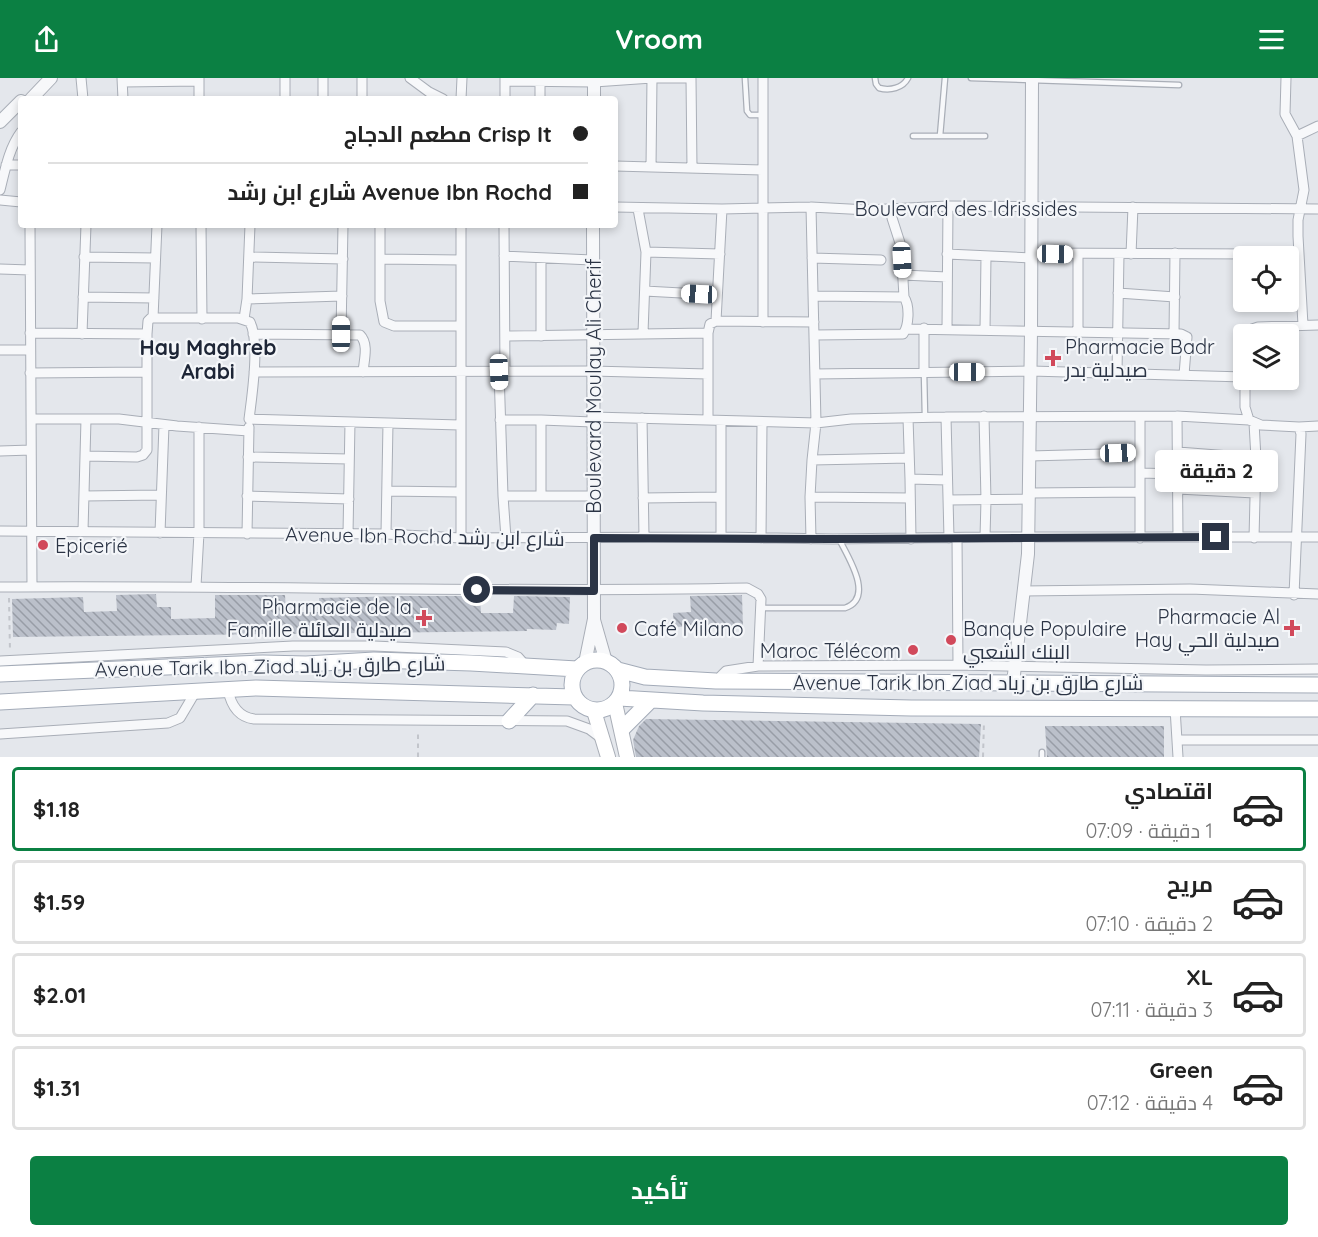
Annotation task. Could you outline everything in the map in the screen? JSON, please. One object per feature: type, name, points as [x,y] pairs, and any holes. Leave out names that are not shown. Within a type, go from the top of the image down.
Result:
[{"type":"main road","name":"Avenue Tarik Ibn Ziad شارع طارق بن زياد","points":[[0,674],[263,663],[306,664],[374,653],[526,666],[581,666],[595,660],[610,661],[645,676],[716,681],[1318,685]]},
{"type":"main road","points":[[610,661],[645,676]]},
{"type":"main road","points":[[610,661],[622,686],[617,701],[627,757]]},
{"type":"main road","points":[[581,666],[571,681],[574,697],[586,709],[594,711],[608,757]]},
{"type":"main road","name":"Avenue Tarik Ibn Ziad شارع طارق بن زياد","points":[[0,702],[294,688],[574,697]]},
{"type":"main road","points":[[509,721],[533,695]]},
{"type":"main road","name":"Avenue Tarik Ibn Ziad شارع طارق بن زياد","points":[[594,711],[603,710],[617,701],[983,708],[1318,709]]},
{"type":"main road","points":[[622,729],[650,701]]},
{"type":"street","points":[[26,96],[43,78]]},
{"type":"street","points":[[34,96],[51,78]]},
{"type":"street","points":[[81,78],[83,96]]},
{"type":"street","points":[[285,78],[285,96]]},
{"type":"street","points":[[323,78],[323,96]]},
{"type":"street","points":[[362,78],[362,96]]},
{"type":"street","points":[[410,78],[437,96]]},
{"type":"street","points":[[461,96],[462,78]]},
{"type":"street","points":[[505,96],[505,79],[652,78],[651,167]]},
{"type":"street","points":[[653,78],[691,79],[692,168]]},
{"type":"street","points":[[763,78],[763,322]]},
{"type":"street","points":[[1286,78],[1285,114],[1297,136],[1304,190],[1298,236],[1303,325]]},
{"type":"street","points":[[540,79],[540,96]]},
{"type":"street","points":[[1013,683],[1028,538],[1030,496],[1032,79]]},
{"type":"street","points":[[123,96],[123,80],[199,80],[199,96]]},
{"type":"street","points":[[594,80],[594,96]]},
{"type":"street","points":[[0,123],[18,104]]},
{"type":"street","points":[[0,131],[18,112]]},
{"type":"street","points":[[1297,136],[1318,126]]},
{"type":"street","points":[[0,190],[6,165],[18,136]]},
{"type":"street","points":[[6,165],[18,165]]},
{"type":"street","points":[[618,166],[762,170]]},
{"type":"street","points":[[0,200],[18,201]]},
{"type":"street","points":[[947,329],[948,206]]},
{"type":"street","name":"Boulevard des Idrissides","points":[[618,207],[722,209],[811,207],[868,210],[948,206],[1318,209]]},
{"type":"street","points":[[811,207],[816,423],[810,497],[811,539]]},
{"type":"street","points":[[1131,254],[1132,207]]},
{"type":"street","points":[[638,209],[646,252],[643,333]]},
{"type":"street","points":[[716,321],[722,209]]},
{"type":"street","points":[[891,209],[901,246],[904,297],[907,302],[907,329]]},
{"type":"street","points":[[30,228],[32,586]]},
{"type":"street","points":[[82,334],[86,228]]},
{"type":"street","points":[[153,318],[157,228]]},
{"type":"street","points":[[201,228],[202,319]]},
{"type":"street","points":[[244,319],[250,228]]},
{"type":"street","points":[[341,334],[344,228]]},
{"type":"street","points":[[380,228],[380,301],[384,322],[398,326],[461,326]]},
{"type":"street","points":[[461,228],[461,538]]},
{"type":"street","points":[[504,228],[505,336],[500,420],[506,538]]},
{"type":"street","name":"Boulevard Moulay Ali Cherif","points":[[581,666],[594,619],[592,228]]},
{"type":"street","points":[[646,252],[720,254]]},
{"type":"street","points":[[1174,333],[1175,253]]},
{"type":"street","points":[[947,254],[986,256],[1233,254]]},
{"type":"street","points":[[1078,254],[1078,332]]},
{"type":"street","points":[[1117,373],[1119,254]]},
{"type":"street","points":[[84,256],[155,258]]},
{"type":"street","points":[[504,256],[592,260]]},
{"type":"street","points":[[985,330],[986,256]]},
{"type":"street","points":[[249,257],[343,259]]},
{"type":"street","points":[[541,258],[541,336]]},
{"type":"street","points":[[812,258],[881,260]]},
{"type":"street","points":[[381,259],[461,260]]},
{"type":"street","points":[[0,269],[30,270]]},
{"type":"street","points":[[903,274],[947,277]]},
{"type":"street","points":[[645,291],[717,295]]},
{"type":"street","points":[[1118,293],[1175,297]]},
{"type":"street","points":[[247,299],[342,296]]},
{"type":"street","points":[[813,296],[904,297]]},
{"type":"street","points":[[83,297],[154,298]]},
{"type":"street","points":[[85,456],[137,457],[143,455],[147,450],[148,321],[153,318],[244,319],[252,324],[254,372],[249,419],[247,534]]},
{"type":"street","points":[[708,420],[708,333],[710,324],[716,321],[814,322]]},
{"type":"street","points":[[1299,325],[1318,325]]},
{"type":"street","points":[[924,328],[924,372]]},
{"type":"street","points":[[814,335],[901,335],[907,329],[924,328],[1184,334],[1187,338],[1184,375]]},
{"type":"street","points":[[30,333],[147,334]]},
{"type":"street","points":[[505,336],[708,333]]},
{"type":"street","points":[[253,334],[360,335],[365,340],[363,372]]},
{"type":"street","points":[[0,350],[30,350]]},
{"type":"street","points":[[254,372],[592,371],[708,374]]},
{"type":"street","points":[[30,373],[147,372]]},
{"type":"street","points":[[815,374],[1031,372],[1233,377]]},
{"type":"street","points":[[1244,390],[1245,407],[1252,422],[1256,458],[1254,538]]},
{"type":"street","points":[[984,416],[985,537]]},
{"type":"street","points":[[500,420],[593,420],[642,417],[762,423],[816,423],[830,420],[926,417],[1178,416],[1230,418],[1299,427],[1318,426]]},
{"type":"street","points":[[1178,416],[1178,537]]},
{"type":"street","points":[[642,417],[644,537]]},
{"type":"street","points":[[946,417],[947,480],[953,538],[958,665]]},
{"type":"street","points":[[1140,417],[1140,538]]},
{"type":"street","points":[[908,418],[911,539]]},
{"type":"street","points":[[31,419],[119,419],[164,425],[249,431]]},
{"type":"street","points":[[83,531],[86,419]]},
{"type":"street","points":[[249,419],[460,425]]},
{"type":"street","points":[[541,420],[541,496]]},
{"type":"street","points":[[721,421],[721,537]]},
{"type":"street","points":[[348,534],[350,422]]},
{"type":"street","points":[[386,534],[388,423]]},
{"type":"street","points":[[761,538],[762,423]]},
{"type":"street","points":[[160,533],[164,425]]},
{"type":"street","points":[[196,586],[199,533],[199,427]]},
{"type":"street","points":[[1294,595],[1301,440],[1299,427]]},
{"type":"street","points":[[0,451],[31,450]]},
{"type":"street","points":[[1178,452],[1256,458]]},
{"type":"street","points":[[1030,456],[1140,453]]},
{"type":"street","points":[[248,457],[349,459]]},
{"type":"street","points":[[812,460],[909,458]]},
{"type":"street","points":[[1140,473],[1178,474]]},
{"type":"street","points":[[910,479],[947,480]]},
{"type":"street","points":[[1178,489],[1255,493]]},
{"type":"street","points":[[387,491],[460,492]]},
{"type":"street","points":[[948,500],[1140,492]]},
{"type":"street","points":[[84,496],[161,495]]},
{"type":"street","points":[[247,496],[349,499]]},
{"type":"street","points":[[503,496],[593,496]]},
{"type":"street","points":[[643,498],[721,497]]},
{"type":"street","points":[[810,497],[910,498]]},
{"type":"street","name":"Avenue Ibn Rochd شارع ابن رشد","points":[[0,531],[386,534],[461,538],[1318,537]]},
{"type":"street","points":[[5,587],[196,586],[594,591],[747,588],[759,594],[761,599],[758,666]]},
{"type":"street","points":[[1023,591],[1190,590],[1318,594]]},
{"type":"street","name":"Boulevard Moulay Ali Cherif","points":[[594,619],[610,661]]},
{"type":"street","points":[[0,661],[293,646],[374,653]]},
{"type":"street","points":[[716,681],[726,671],[758,666],[958,665],[1206,670],[1318,669]]},
{"type":"street","points":[[228,690],[236,709],[245,717],[254,719],[574,723],[590,729],[604,742]]},
{"type":"street","points":[[0,734],[168,723],[180,718],[196,691]]},
{"type":"street","points":[[1175,708],[1178,757]]},
{"type":"street","points":[[1178,740],[1318,740]]},
{"type":"lane","points":[[745,78],[747,111],[750,115],[762,115]]},
{"type":"lane","points":[[875,78],[879,88],[890,89],[901,86],[908,78]]},
{"type":"lane","points":[[940,136],[945,78]]},
{"type":"lane","points":[[971,78],[1179,86]]},
{"type":"lane","points":[[912,136],[985,136]]},
{"type":"lane","points":[[924,372],[926,417]]},
{"type":"lane","points":[[761,608],[845,608],[857,602],[859,597],[855,571],[839,539]]},
{"type":"path","points":[[5,587],[10,661]]},
{"type":"path","points":[[983,708],[983,757]]},
{"type":"path","points":[[418,721],[418,757]]},
{"type":"building","points":[[156,594],[157,607],[171,607],[171,619],[215,618],[215,595],[285,595],[286,612],[320,612],[319,598],[480,596],[481,613],[513,613],[514,596],[570,597],[569,624],[557,623],[556,630],[527,629],[527,631],[13,637],[12,599],[83,597],[84,612],[117,611],[116,595]]},
{"type":"building","points":[[742,595],[743,627],[705,629],[705,626],[674,627],[673,613],[691,612],[690,596]]},
{"type":"building","points":[[646,719],[981,724],[979,757],[636,757],[633,740],[639,726]]},
{"type":"building","points":[[1045,726],[1164,726],[1164,757],[1047,757]]},
{"type":"place","name":"Pharmacie Badr صيدلية بدر","points":[[1053,358]]},
{"type":"place","name":"Epicerié","points":[[43,545]]},
{"type":"place","name":"Pharmacie de la Famille صيدلية العائلة","points":[[424,618]]},
{"type":"place","name":"Café Milano","points":[[622,628]]},
{"type":"place","name":"Pharmacie Al Hay صيدلية الحي","points":[[1292,628]]},
{"type":"place","name":"Banque Populaire البنك الشعبي","points":[[951,640]]},
{"type":"place","name":"Maroc Télécom","points":[[913,650]]},
{"type":"district","name":"Hay Maghreb Arabi","points":[[208,359]]},
{"type":"route","points":[[477,590],[594,591],[594,538],[1216,537]]}]
